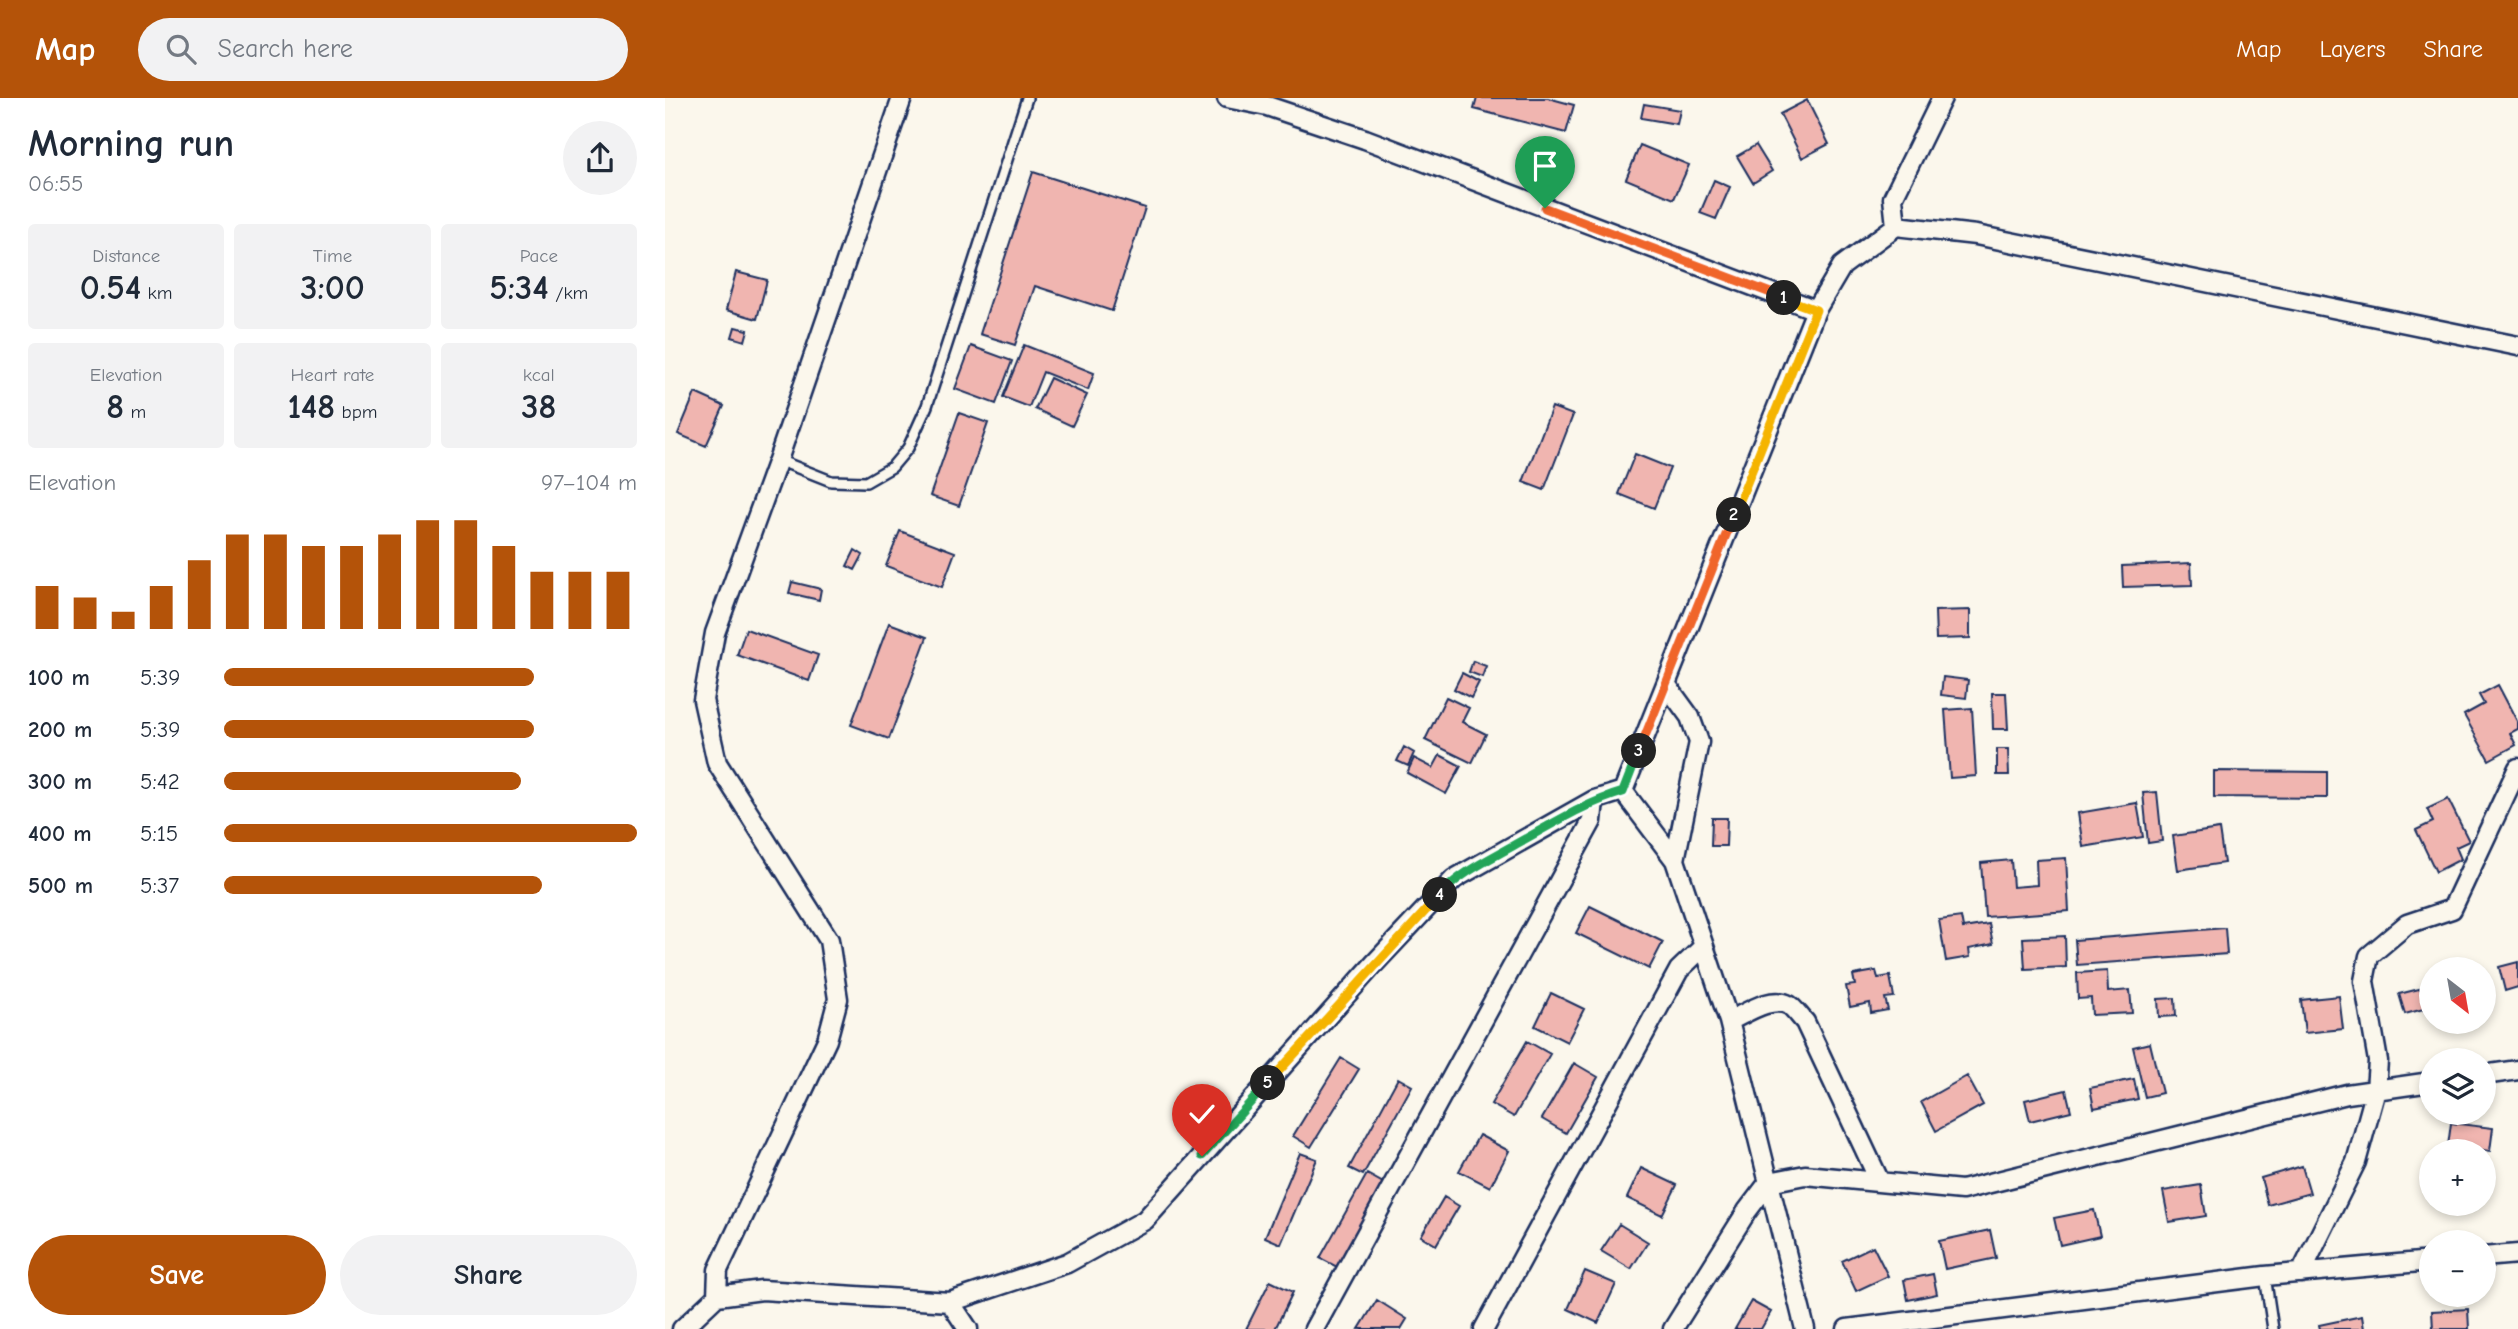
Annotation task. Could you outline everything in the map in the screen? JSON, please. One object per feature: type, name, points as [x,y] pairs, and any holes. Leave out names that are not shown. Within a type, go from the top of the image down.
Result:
[{"type":"street","points":[[717,1296],[718,1270],[827,1040],[838,999],[829,940],[717,763],[703,701],[715,633],[778,460],[902,98]]},
{"type":"street","points":[[1227,98],[1267,106],[1365,139],[1816,310]]},
{"type":"street","points":[[1896,226],[1893,198],[1942,98]]},
{"type":"street","points":[[1623,792],[1816,310],[1842,266],[1896,226],[1976,235],[2518,346]]},
{"type":"street","points":[[1666,684],[1690,717],[1699,742],[1675,860]]},
{"type":"street","points":[[2301,1273],[2356,1162],[2376,1090],[2378,1061],[2364,981],[2369,956],[2407,924],[2452,909],[2518,768]]},
{"type":"street","points":[[682,1329],[717,1296],[762,1290],[950,1302],[1067,1263],[1145,1220],[1364,975],[1454,879],[1594,800],[1623,792]]},
{"type":"street","points":[[1623,792],[1675,860],[1729,1021],[1805,1329]]},
{"type":"street","points":[[1314,1329],[1592,821],[1594,800]]},
{"type":"street","points":[[1484,1329],[1679,970],[1703,947]]},
{"type":"street","points":[[1729,1021],[1767,1004],[1781,1002],[1791,1006],[1805,1022],[1880,1182]]},
{"type":"street","points":[[2496,1073],[2518,1070]]},
{"type":"street","points":[[1673,1329],[1747,1211],[1769,1182],[1805,1175],[1962,1190],[2347,1094],[2419,1084]]},
{"type":"street","points":[[2496,1256],[2518,1254]]},
{"type":"street","points":[[1847,1329],[2265,1276],[2419,1262]]},
{"type":"street","points":[[950,1302],[968,1329]]},
{"type":"lane","points":[[778,460],[831,481],[866,482],[892,467],[908,448],[927,406],[1027,98]]},
{"type":"lane","points":[[2265,1276],[2273,1329]]},
{"type":"building","points":[[1477,98],[1548,98],[1574,105],[1566,133],[1474,109]]},
{"type":"building","points":[[1807,100],[1829,144],[1802,158],[1780,114]]},
{"type":"building","points":[[1644,104],[1680,110],[1677,124],[1641,118]]},
{"type":"building","points":[[1640,145],[1689,165],[1674,199],[1626,179]]},
{"type":"building","points":[[1756,145],[1772,171],[1753,183],[1737,156]]},
{"type":"building","points":[[1033,172],[1145,208],[1112,311],[1035,286],[1015,345],[980,334]]},
{"type":"building","points":[[1714,180],[1730,187],[1716,219],[1700,213]]},
{"type":"building","points":[[736,272],[767,280],[757,319],[726,310]]},
{"type":"building","points":[[735,327],[748,330],[745,341],[732,337]]},
{"type":"building","points":[[1024,345],[1094,373],[1088,390],[1043,372],[1029,407],[1003,397]]},
{"type":"building","points":[[971,346],[1012,361],[996,404],[955,389]]},
{"type":"building","points":[[1050,378],[1087,395],[1072,426],[1035,409]]},
{"type":"building","points":[[695,393],[724,406],[706,446],[678,434]]},
{"type":"building","points":[[1552,407],[1573,415],[1544,490],[1523,482]]},
{"type":"building","points":[[959,413],[988,423],[959,506],[930,496]]},
{"type":"building","points":[[1635,454],[1670,468],[1654,508],[1619,494]]},
{"type":"building","points":[[900,531],[955,552],[942,587],[886,566]]},
{"type":"building","points":[[855,550],[863,555],[855,570],[847,566]]},
{"type":"building","points":[[2191,563],[2192,585],[2123,587],[2122,566]]},
{"type":"building","points":[[792,582],[821,589],[819,600],[789,593]]},
{"type":"building","points":[[1970,610],[1970,638],[1936,639],[1935,611]]},
{"type":"building","points":[[889,623],[927,637],[889,739],[851,725]]},
{"type":"building","points":[[746,629],[818,655],[809,681],[737,655]]},
{"type":"building","points":[[1473,661],[1486,666],[1482,677],[1469,672]]},
{"type":"building","points":[[1462,673],[1479,682],[1471,698],[1454,689]]},
{"type":"building","points":[[1943,677],[1968,680],[1966,698],[1941,695]]},
{"type":"building","points":[[2498,685],[2518,723],[2518,729],[2510,733],[2516,745],[2489,760],[2464,715],[2484,704],[2479,695]]},
{"type":"building","points":[[1992,693],[2006,693],[2008,729],[1993,729]]},
{"type":"building","points":[[1446,697],[1469,708],[1462,722],[1486,734],[1472,763],[1425,740]]},
{"type":"building","points":[[1972,708],[1976,776],[1950,778],[1945,710]]},
{"type":"building","points":[[1404,747],[1414,753],[1408,766],[1397,761]]},
{"type":"building","points":[[1997,749],[2008,749],[2009,775],[1997,775]]},
{"type":"building","points":[[1440,755],[1461,766],[1446,794],[1407,773],[1414,758],[1433,768]]},
{"type":"building","points":[[2214,771],[2327,772],[2327,798],[2214,797]]},
{"type":"building","points":[[2157,792],[2162,841],[2148,843],[2143,793]]},
{"type":"building","points":[[2448,799],[2469,841],[2456,847],[2461,859],[2436,872],[2416,830],[2433,822],[2427,809]]},
{"type":"building","points":[[2137,803],[2143,837],[2083,847],[2078,813]]},
{"type":"building","points":[[1712,818],[1727,818],[1726,846],[1711,846]]},
{"type":"building","points":[[2219,829],[2224,863],[2178,870],[2173,836]]},
{"type":"building","points":[[2066,858],[2069,911],[1985,917],[1981,863],[2011,860],[2013,887],[2037,885],[2036,860]]},
{"type":"building","points":[[1590,906],[1663,942],[1649,969],[1576,933]]},
{"type":"building","points":[[1961,917],[1963,928],[1989,924],[1993,944],[1969,949],[1970,957],[1946,961],[1939,920]]},
{"type":"building","points":[[2225,928],[2227,954],[2077,965],[2075,940]]},
{"type":"building","points":[[2065,936],[2066,967],[2025,969],[2023,938]]},
{"type":"building","points":[[2518,962],[2518,987],[2505,991],[2499,967]]},
{"type":"building","points":[[1876,971],[1878,978],[1890,976],[1894,997],[1885,998],[1888,1010],[1871,1013],[1870,1003],[1850,1007],[1846,986],[1855,985],[1853,975]]},
{"type":"building","points":[[2107,971],[2108,992],[2130,990],[2132,1013],[2092,1015],[2091,998],[2078,999],[2077,973]]},
{"type":"building","points":[[2419,989],[2419,1010],[2405,1014],[2399,994]]},
{"type":"building","points":[[1551,993],[1584,1009],[1567,1042],[1535,1026]]},
{"type":"building","points":[[2339,996],[2343,1029],[2305,1033],[2301,1000]]},
{"type":"building","points":[[2175,998],[2176,1016],[2159,1017],[2158,999]]},
{"type":"building","points":[[1527,1041],[1550,1054],[1514,1117],[1491,1104]]},
{"type":"building","points":[[2150,1043],[2162,1093],[2145,1097],[2133,1047]]},
{"type":"building","points":[[1341,1058],[1359,1069],[1311,1147],[1293,1136]]},
{"type":"building","points":[[1574,1063],[1598,1077],[1566,1133],[1542,1119]]},
{"type":"building","points":[[1967,1076],[1983,1105],[1936,1131],[1921,1102]]},
{"type":"building","points":[[1398,1078],[1412,1086],[1363,1175],[1349,1168]]},
{"type":"building","points":[[2134,1079],[2138,1099],[2094,1108],[2090,1088]]},
{"type":"building","points":[[2066,1090],[2071,1111],[2030,1121],[2025,1100]]},
{"type":"building","points":[[2451,1125],[2493,1128],[2492,1139],[2449,1139]]},
{"type":"building","points":[[1479,1135],[1509,1151],[1490,1187],[1459,1171]]},
{"type":"building","points":[[1300,1153],[1317,1159],[1281,1244],[1265,1237]]},
{"type":"building","points":[[2302,1166],[2310,1193],[2268,1205],[2261,1178]]},
{"type":"building","points":[[1641,1168],[1677,1185],[1662,1215],[1627,1198]]},
{"type":"building","points":[[1367,1174],[1383,1183],[1337,1267],[1320,1258]]},
{"type":"building","points":[[2201,1185],[2206,1216],[2169,1222],[2163,1191]]},
{"type":"building","points":[[1444,1197],[1459,1206],[1436,1245],[1421,1236]]},
{"type":"building","points":[[2094,1210],[2100,1236],[2060,1245],[2054,1218]]},
{"type":"building","points":[[1619,1224],[1648,1242],[1631,1269],[1601,1251]]},
{"type":"building","points":[[1990,1230],[1996,1258],[1945,1269],[1939,1241]]},
{"type":"building","points":[[1873,1246],[1888,1276],[1856,1291],[1842,1261]]},
{"type":"building","points":[[1585,1271],[1616,1284],[1598,1323],[1568,1309]]},
{"type":"building","points":[[1933,1274],[1937,1294],[1908,1300],[1904,1280]]},
{"type":"building","points":[[1270,1281],[1293,1292],[1275,1329],[1246,1329]]},
{"type":"building","points":[[1377,1300],[1407,1319],[1401,1329],[1359,1329]]},
{"type":"building","points":[[1751,1301],[1771,1312],[1761,1329],[1735,1329]]},
{"type":"building","points":[[2468,1309],[2469,1329],[2433,1329],[2432,1311]]},
{"type":"building","points":[[2362,1316],[2364,1329],[2320,1329],[2319,1325]]},
{"type":"route","points":[[1202,1156],[1454,879],[1594,800],[1623,792],[1816,310],[1545,208]]}]
